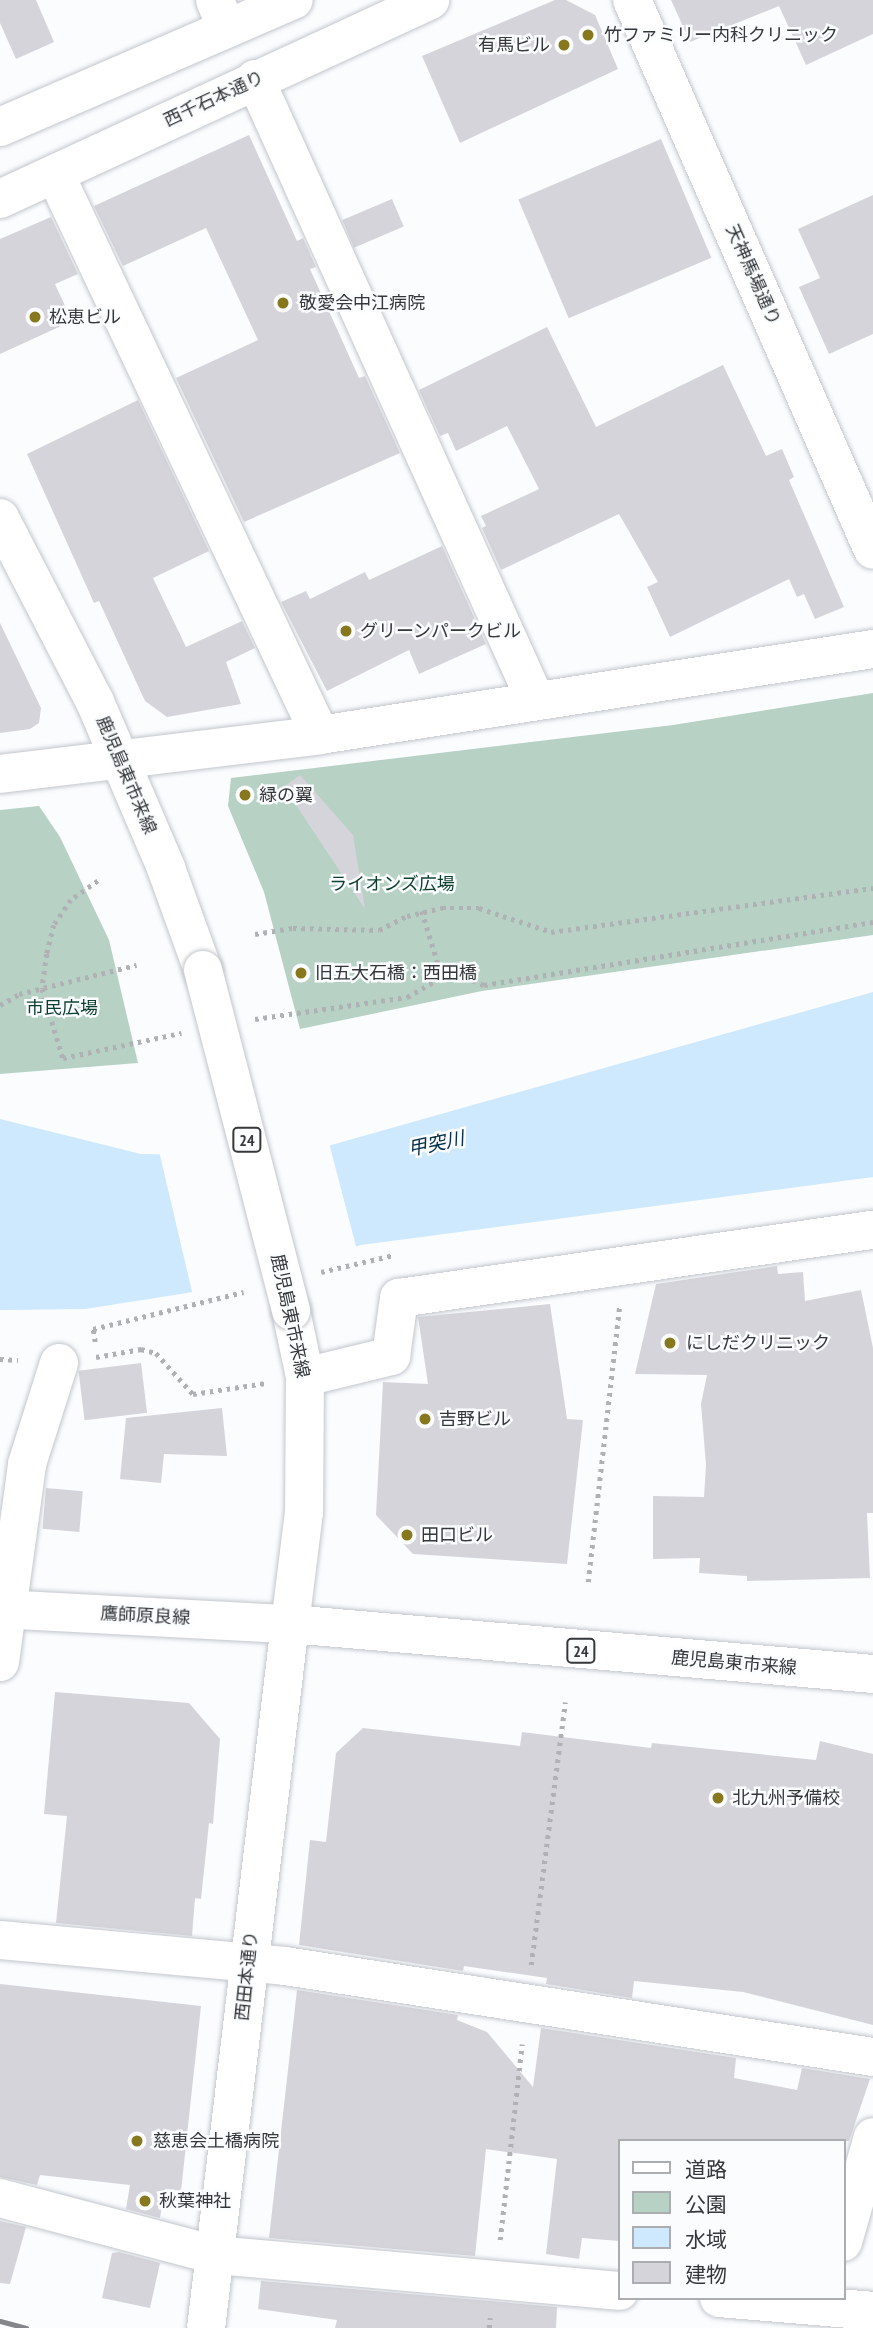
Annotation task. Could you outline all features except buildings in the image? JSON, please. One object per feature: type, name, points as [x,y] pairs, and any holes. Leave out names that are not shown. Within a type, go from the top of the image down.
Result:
[{"type":"street","points":[[0,127],[221,15],[294,0]]},
{"type":"street","name":"西千石本通り","points":[[0,199],[430,0]]},
{"type":"street","name":"天神馬場通り","points":[[632,0],[873,550]]},
{"type":"street","points":[[255,79],[535,699]]},
{"type":"street","points":[[55,174],[320,735]]},
{"type":"street","name":"鹿児島東市来線","points":[[0,518],[96,702],[166,868],[203,970],[291,1311],[305,1377],[304,1512],[290,1624],[873,1674]]},
{"type":"street","points":[[0,774],[320,735],[535,699],[873,649]]},
{"type":"street","points":[[305,1377],[391,1356],[398,1298],[873,1230]]},
{"type":"street","points":[[0,1662],[3,1609],[27,1464],[59,1363]]},
{"type":"street","name":"鷹師原良線","points":[[3,1609],[290,1624]]},
{"type":"street","name":"西田本通り","points":[[206,2328],[290,1624]]},
{"type":"street","points":[[0,1940],[249,1962],[873,2057]]},
{"type":"street","points":[[845,2235],[873,2137]]},
{"type":"street","points":[[0,2197],[216,2255],[618,2291]]},
{"type":"street","points":[[735,2300],[824,2311],[873,2311]]},
{"type":"path","points":[[98,881],[71,900],[54,925],[42,989],[63,1058],[126,1044]]},
{"type":"path","points":[[255,934],[293,928],[379,930],[422,911],[479,908],[551,932],[873,887]]},
{"type":"path","points":[[422,911],[442,976]]},
{"type":"path","points":[[308,1009],[407,997],[442,976],[465,977],[484,985],[873,922]]},
{"type":"path","points":[[0,1005],[42,989],[136,965]]},
{"type":"path","points":[[588,1583],[623,1265]]},
{"type":"path","points":[[93,1329],[188,1307]]},
{"type":"path","points":[[0,1359],[59,1363],[141,1349],[156,1353],[193,1394],[305,1377]]},
{"type":"green space","name":"ライオンズ広場","points":[[873,693],[873,935],[482,991],[300,1029],[264,892],[228,806],[231,778],[673,725]]},
{"type":"green space","name":"市民広場","points":[[39,806],[60,837],[109,940],[138,1063],[0,1074],[0,810]]},
{"type":"water","name":"甲突川","points":[[873,992],[873,1177],[361,1245],[206,1290],[85,1309],[0,1310],[0,1119],[141,1154],[289,1157]]},
{"type":"pier","points":[[329,1143],[357,1250],[193,1296],[159,1151],[288,1154]]},
{"type":"railway","points":[[0,2321],[26,2328]]},
{"type":"place","name":"竹ファミリー内科クリニック","points":[[588,35]]},
{"type":"place","name":"有馬ビル","points":[[564,45]]},
{"type":"place","name":"敬愛会中江病院","points":[[283,303]]},
{"type":"place","name":"松恵ビル","points":[[35,317]]},
{"type":"place","name":"グリーンパークビル","points":[[346,631]]},
{"type":"place","name":"緑の翼","points":[[245,795]]},
{"type":"place","name":"旧五大石橋：西田橋","points":[[301,973]]},
{"type":"place","name":"にしだクリニック","points":[[670,1343]]},
{"type":"place","name":"吉野ビル","points":[[425,1419]]},
{"type":"place","name":"田口ビル","points":[[407,1535]]},
{"type":"place","name":"北九州予備校","points":[[718,1798]]},
{"type":"place","name":"慈恵会土橋病院","points":[[137,2141]]},
{"type":"place","name":"秋葉神社","points":[[145,2201]]}]
